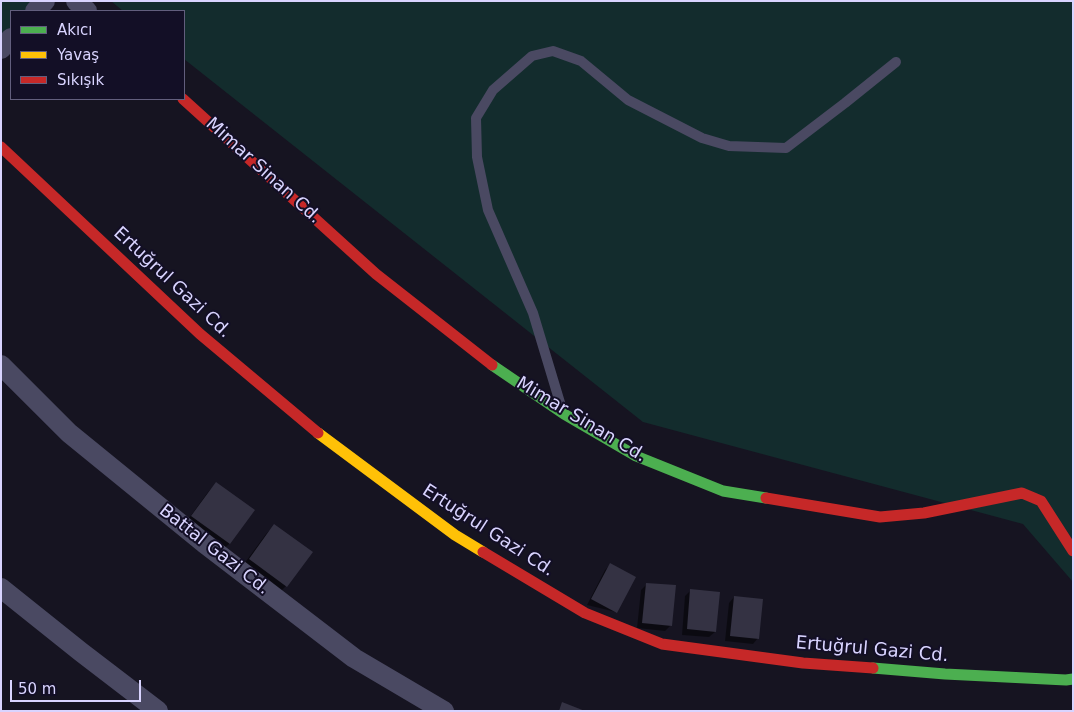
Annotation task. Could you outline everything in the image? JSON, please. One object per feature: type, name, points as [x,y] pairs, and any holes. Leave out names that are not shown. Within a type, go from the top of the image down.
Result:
[{"type":"street","points":[[36,10],[45,1]]},
{"type":"street","points":[[76,1],[86,10]]},
{"type":"street","points":[[1,48],[10,39]]},
{"type":"street","name":"Mimar Sinan Cd.","points":[[184,100],[376,274],[486,361],[564,414],[636,456],[723,492],[880,517],[924,513],[1022,493],[1041,501],[1073,551]]},
{"type":"street","name":"Ertuğrul Gazi Cd.","points":[[1,147],[200,334],[324,438],[455,535],[585,613],[662,644],[822,664],[945,674],[1073,679]]},
{"type":"street","name":"Battal Gazi Cd.","points":[[1,365],[69,433],[204,543],[354,658],[444,711]]},
{"type":"street","points":[[1,588],[158,711]]},
{"type":"lane","points":[[564,414],[532,313],[488,210],[477,157],[476,118],[493,90],[532,56],[553,51],[581,62],[628,100],[702,138],[728,146],[786,148],[896,62]]},
{"type":"green space","points":[[1,1],[55,1],[47,10],[10,10],[10,49],[1,59]]},
{"type":"green space","points":[[111,1],[1073,1],[1073,582],[1023,524],[643,422],[185,60],[185,10],[122,10]]},
{"type":"building","points":[[216,482],[255,510],[230,544],[191,516]]},
{"type":"building","points":[[274,524],[313,552],[287,587],[249,559]]},
{"type":"building","points":[[610,563],[636,577],[617,613],[591,599]]},
{"type":"building","points":[[646,583],[676,585],[672,626],[642,623]]},
{"type":"building","points":[[690,589],[720,592],[716,632],[687,629]]},
{"type":"building","points":[[734,596],[763,599],[759,639],[730,636]]},
{"type":"building","points":[[562,702],[585,711],[559,711]]},
{"type":"traffic: fast","points":[[492,365],[564,414],[636,456],[723,491],[766,498]]},
{"type":"traffic: fast","points":[[873,668],[945,674],[1073,679]]},
{"type":"traffic: slow","points":[[318,433],[455,535],[483,552]]},
{"type":"traffic: jam","points":[[184,100],[376,274],[492,365]]},
{"type":"traffic: jam","points":[[1,147],[200,334],[318,433]]},
{"type":"traffic: jam","points":[[766,498],[880,517],[924,513],[1022,493],[1041,501],[1073,551]]},
{"type":"traffic: jam","points":[[483,552],[585,613],[662,644],[803,663],[873,668]]}]
